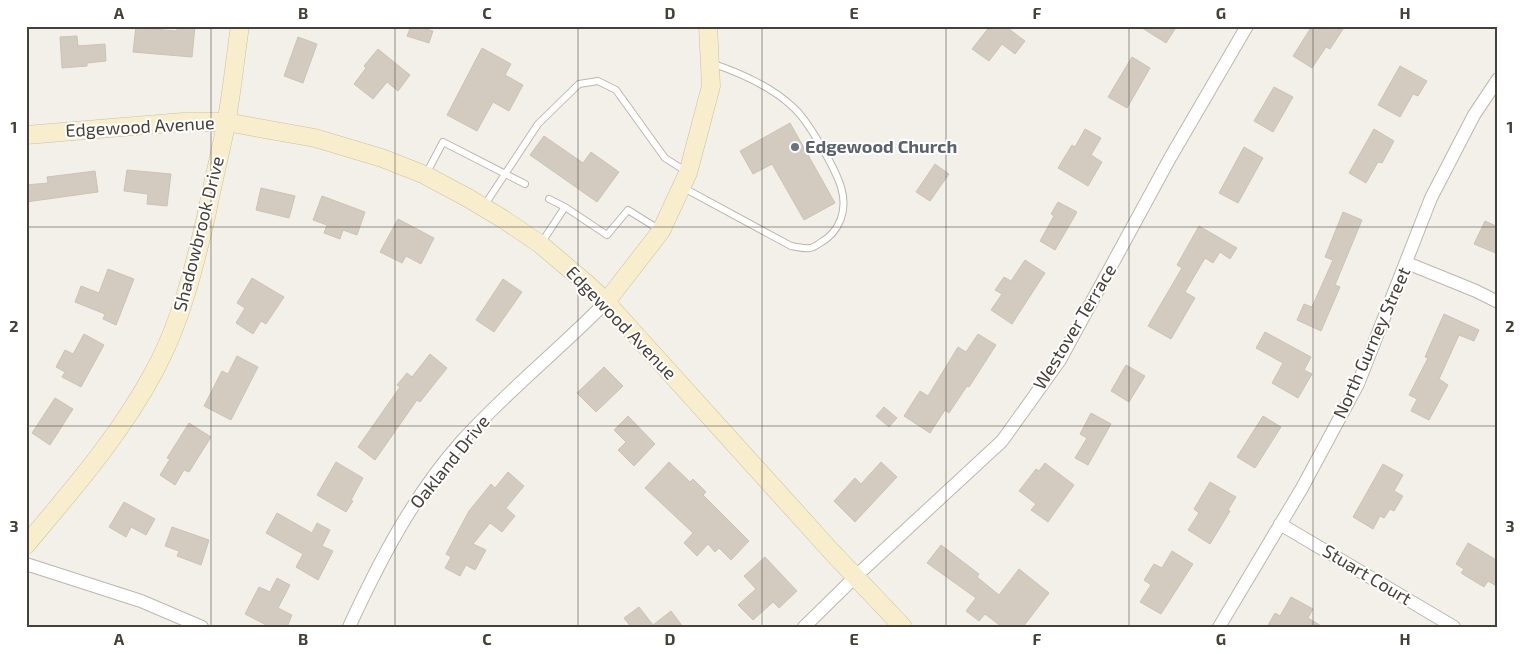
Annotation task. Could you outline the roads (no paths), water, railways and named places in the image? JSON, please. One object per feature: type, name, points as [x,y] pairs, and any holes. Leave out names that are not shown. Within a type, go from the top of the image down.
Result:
[{"type":"street","name":"Shadowbrook Drive","points":[[26,545],[109,443],[136,404],[157,366],[176,321],[194,267],[226,122],[240,26]]},
{"type":"street","points":[[606,302],[661,230],[685,180],[710,86],[708,26]]},
{"type":"street","name":"Westover Terrace","points":[[804,627],[1002,440],[1060,360],[1175,150],[1247,26]]},
{"type":"street","name":"North Gurney Street","points":[[1218,627],[1302,488],[1358,384],[1435,190],[1474,115],[1498,79]]},
{"type":"street","name":"Edgewood Avenue","points":[[26,135],[183,122],[226,122],[315,138],[382,158],[425,175],[484,207],[540,244],[606,302],[855,577],[903,627]]},
{"type":"street","points":[[1407,263],[1498,302]]},
{"type":"street","name":"Oakland Drive","points":[[349,627],[392,540],[413,505],[460,443],[490,411],[570,338],[606,302]]},
{"type":"street","name":"Stuart Court","points":[[1280,524],[1454,627]]},
{"type":"street","points":[[26,564],[141,601],[202,627]]},
{"type":"lane","points":[[484,207],[538,124],[578,84],[598,81],[616,90],[665,158],[685,180],[791,246],[811,248],[830,238],[841,222],[843,205],[841,188],[824,152],[806,122],[795,108],[766,87],[735,71],[710,63]]},
{"type":"lane","points":[[425,175],[443,142],[525,184]]},
{"type":"lane","points":[[549,199],[565,207],[607,235],[628,210],[661,230]]},
{"type":"lane","points":[[540,244],[565,207]]},
{"type":"place","name":"Edgewood Church","points":[[795,147]]}]
